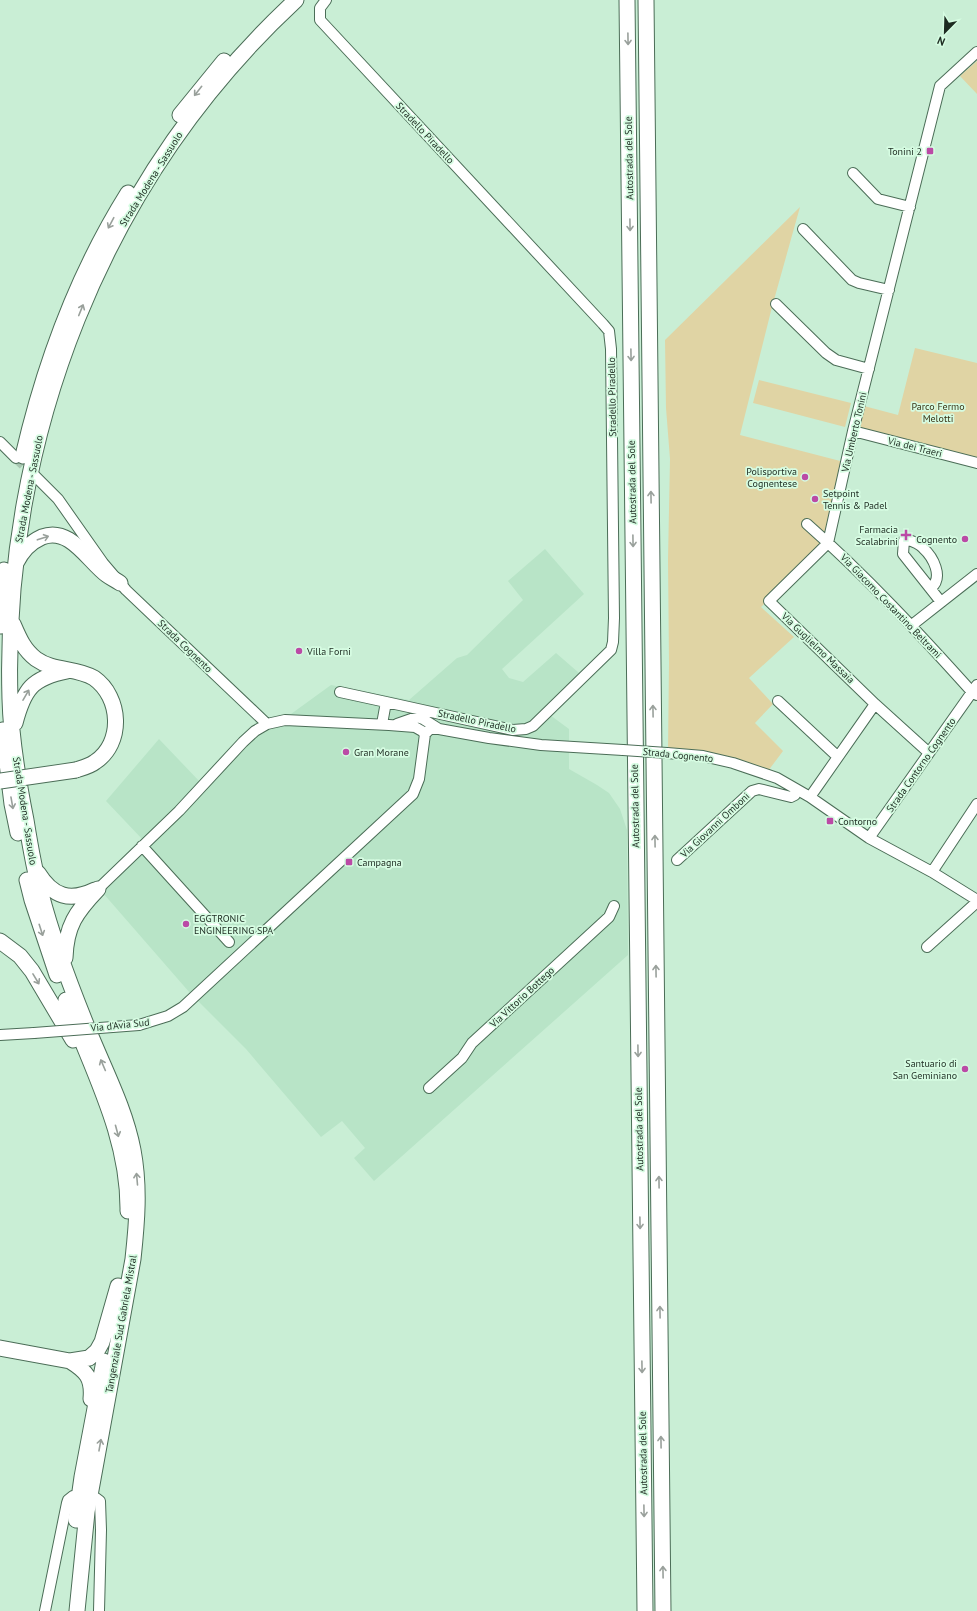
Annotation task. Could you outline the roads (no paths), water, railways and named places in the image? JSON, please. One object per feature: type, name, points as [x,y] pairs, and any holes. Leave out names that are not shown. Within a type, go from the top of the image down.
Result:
[{"type":"highway","name":"Strada Modena - Sassuolo","points":[[0,672],[2,595],[7,541],[22,464],[29,432],[46,372],[75,295],[122,202],[177,118],[207,80],[246,35],[280,0]]},
{"type":"highway","name":"Strada Modena - Sassuolo","points":[[88,1043],[41,896],[34,867],[18,775],[13,731],[10,699],[11,620],[18,534],[30,470],[47,404],[66,346],[86,297],[109,249],[136,199],[158,163],[187,122],[250,46],[296,0]]},
{"type":"highway","name":"Autostrada del Sole","points":[[627,0],[645,1611]]},
{"type":"highway","name":"Autostrada del Sole","points":[[646,0],[663,1611]]},
{"type":"highway","points":[[16,564],[23,551],[36,540],[44,536],[57,535],[73,542],[106,575],[120,583]]},
{"type":"highway","points":[[0,781],[76,770],[96,762],[113,739],[116,716],[110,696],[104,687],[84,673],[48,665],[31,655],[24,647],[11,620]]},
{"type":"highway","points":[[13,731],[21,703],[30,687],[36,681],[44,677],[68,670]]},
{"type":"highway","name":"Strada Modena - Sassuolo","points":[[0,695],[5,754],[12,804],[32,900],[50,956],[88,1043]]},
{"type":"highway","points":[[34,867],[42,880],[57,894],[78,896],[98,889]]},
{"type":"highway","points":[[65,969],[65,946],[70,924],[83,904],[98,889]]},
{"type":"highway","points":[[0,941],[20,956],[32,971],[82,1053],[104,1094]]},
{"type":"highway","name":"Tangenziale Sud Gabriela Mistral","points":[[67,1611],[82,1477],[126,1244],[128,1202],[123,1154],[88,1043]]},
{"type":"highway","name":"Tangenziale Sud Gabriela Mistral","points":[[78,1611],[87,1512],[133,1259],[138,1201],[133,1149],[129,1134],[113,1087],[88,1043]]},
{"type":"highway","points":[[0,1348],[70,1361],[89,1358],[97,1351],[102,1342],[118,1286]]},
{"type":"highway","points":[[70,1361],[85,1371],[91,1383],[92,1392],[82,1477]]},
{"type":"street","name":"Stradello Piradello","points":[[326,0],[320,8],[320,20],[603,324],[609,331],[611,349],[614,618],[613,642],[611,650],[533,726],[526,729],[513,730],[386,702]]},
{"type":"street","name":"Via Umberto Tonini","points":[[828,542],[853,431],[940,86],[977,52]]},
{"type":"street","points":[[853,172],[878,199],[910,207]]},
{"type":"street","points":[[803,229],[852,280],[889,290]]},
{"type":"street","points":[[776,304],[826,353],[836,360],[869,369]]},
{"type":"street","name":"Via dei Traeri","points":[[853,431],[977,463]]},
{"type":"street","points":[[0,442],[16,458]]},
{"type":"street","name":"Strada Cognento","points":[[34,475],[58,499],[103,563],[134,598],[267,724],[285,720],[415,727],[426,732],[430,728],[541,745],[703,756],[734,763],[777,778],[797,790],[812,794],[869,838],[932,872],[977,901],[927,947]]},
{"type":"street","name":"Via Giacomo Costantino Beltrami","points":[[807,524],[828,542],[975,690]]},
{"type":"street","points":[[931,588],[934,585],[937,573],[935,566],[923,547],[906,538],[904,540],[903,554],[941,602]]},
{"type":"street","name":"Via Guglielmo Massaia","points":[[828,542],[769,600],[875,704],[928,752]]},
{"type":"street","points":[[912,625],[977,574]]},
{"type":"street","name":"Strada Contorno Cognento","points":[[869,838],[928,752],[975,690]]},
{"type":"street","points":[[340,692],[386,702],[386,725]]},
{"type":"street","points":[[778,701],[838,757]]},
{"type":"street","points":[[812,794],[875,704]]},
{"type":"street","name":"Strada Cognento","points":[[386,725],[402,723],[418,718],[423,719],[439,729]]},
{"type":"street","points":[[98,889],[179,811],[243,742],[255,731],[267,724]]},
{"type":"street","name":"Via d'Avia Sud","points":[[0,1035],[139,1025],[168,1016],[183,1007],[413,794],[419,779],[426,732]]},
{"type":"street","name":"Via Giovanni Omboni","points":[[677,860],[752,791],[759,788],[791,797],[795,795],[797,790]]},
{"type":"street","points":[[932,872],[977,804]]},
{"type":"street","points":[[142,846],[229,942]]},
{"type":"street","name":"Via Vittorio Bottego","points":[[429,1088],[462,1058],[472,1043],[609,917],[614,906]]},
{"type":"street","points":[[45,1611],[67,1503],[73,1496]]},
{"type":"street","points":[[96,1498],[100,1501],[101,1530],[99,1611]]},
{"type":"tunnel","points":[[16,458],[34,475]]},
{"type":"place","name":"Tonini 2","points":[[930,151]]},
{"type":"place","name":"Polisportiva Cognentese","points":[[805,477]]},
{"type":"place","name":"Setpoint Tennis & Padel","points":[[815,499]]},
{"type":"place","name":"Farmacia Scalabrini","points":[[906,535]]},
{"type":"place","name":"Cognento","points":[[965,539]]},
{"type":"place","name":"Villa Forni","points":[[299,651]]},
{"type":"place","name":"Gran Morane","points":[[346,752]]},
{"type":"place","name":"Contorno","points":[[830,821]]},
{"type":"place","name":"Campagna","points":[[349,862]]},
{"type":"place","name":"EGGTRONIC ENGINEERING SPA","points":[[186,924]]},
{"type":"place","name":"Santuario di San Geminiano","points":[[965,1069]]},
{"type":"park label","name":"Parco Fermo Melotti","points":[[938,412]]}]
